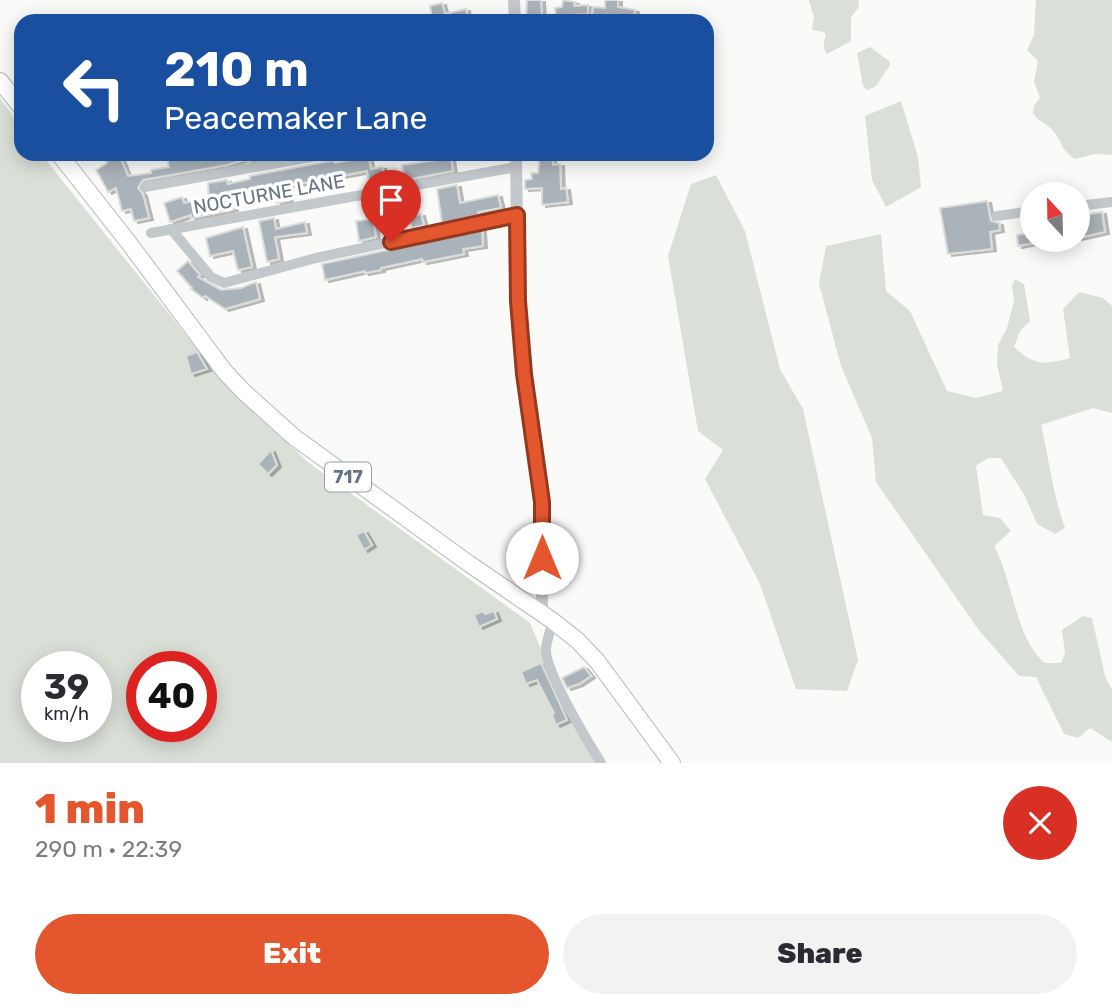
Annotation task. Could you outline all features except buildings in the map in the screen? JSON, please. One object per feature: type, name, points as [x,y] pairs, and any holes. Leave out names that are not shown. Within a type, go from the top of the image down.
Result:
[{"type":"highway","points":[[0,81],[14,98]]},
{"type":"highway","name":"717","points":[[64,161],[244,393],[294,437],[468,563],[548,617],[597,661],[672,763]]},
{"type":"street","points":[[145,187],[289,161]]},
{"type":"street","points":[[516,161],[518,301],[542,502],[548,617],[546,649],[549,664],[584,736],[601,763]]},
{"type":"street","name":"NOCTURNE LANE","points":[[151,233],[516,161]]},
{"type":"street","points":[[1090,205],[1112,202]]},
{"type":"street","points":[[997,216],[1020,213]]},
{"type":"street","points":[[171,229],[211,277],[224,283],[316,258],[517,215]]},
{"type":"shaded area","points":[[809,0],[858,0],[859,7],[851,17],[851,41],[827,54],[824,32],[812,30],[814,17]]},
{"type":"shaded area","points":[[1036,0],[1112,0],[1112,155],[1094,154],[1075,159],[1064,149],[1052,129],[1033,113],[1040,98],[1034,82],[1038,61],[1027,50],[1034,35]]},
{"type":"shaded area","points":[[870,47],[889,61],[890,65],[876,86],[868,90],[863,86],[857,53]]},
{"type":"shaded area","points":[[0,98],[14,117],[14,161],[47,161],[230,390],[309,463],[530,623],[575,729],[595,763],[0,763]]},
{"type":"shaded area","points":[[901,101],[918,157],[921,187],[886,207],[872,180],[865,116]]},
{"type":"shaded area","points":[[716,175],[745,231],[780,369],[803,409],[858,660],[847,691],[796,689],[760,584],[705,479],[723,450],[698,431],[668,256],[691,184]]},
{"type":"shaded area","points":[[881,234],[886,291],[910,311],[947,391],[976,398],[1003,391],[997,364],[998,345],[1007,328],[1014,301],[1012,286],[1015,279],[1024,284],[1030,321],[1020,331],[1014,347],[1034,361],[1046,363],[1070,358],[1063,309],[1079,292],[1103,298],[1112,306],[1112,413],[1093,408],[1041,425],[1065,528],[1055,534],[1037,524],[1025,496],[1001,458],[988,458],[976,466],[983,515],[1000,518],[1011,531],[994,546],[1021,624],[1035,652],[1045,663],[1061,663],[1065,653],[1062,630],[1083,616],[1092,618],[1105,676],[1112,690],[1112,742],[1090,728],[1078,738],[1064,734],[1036,677],[1019,676],[978,629],[876,482],[872,438],[841,366],[819,284],[826,246]]},
{"type":"route","points":[[391,242],[517,215],[518,301],[524,374],[542,502],[542,558]]}]
